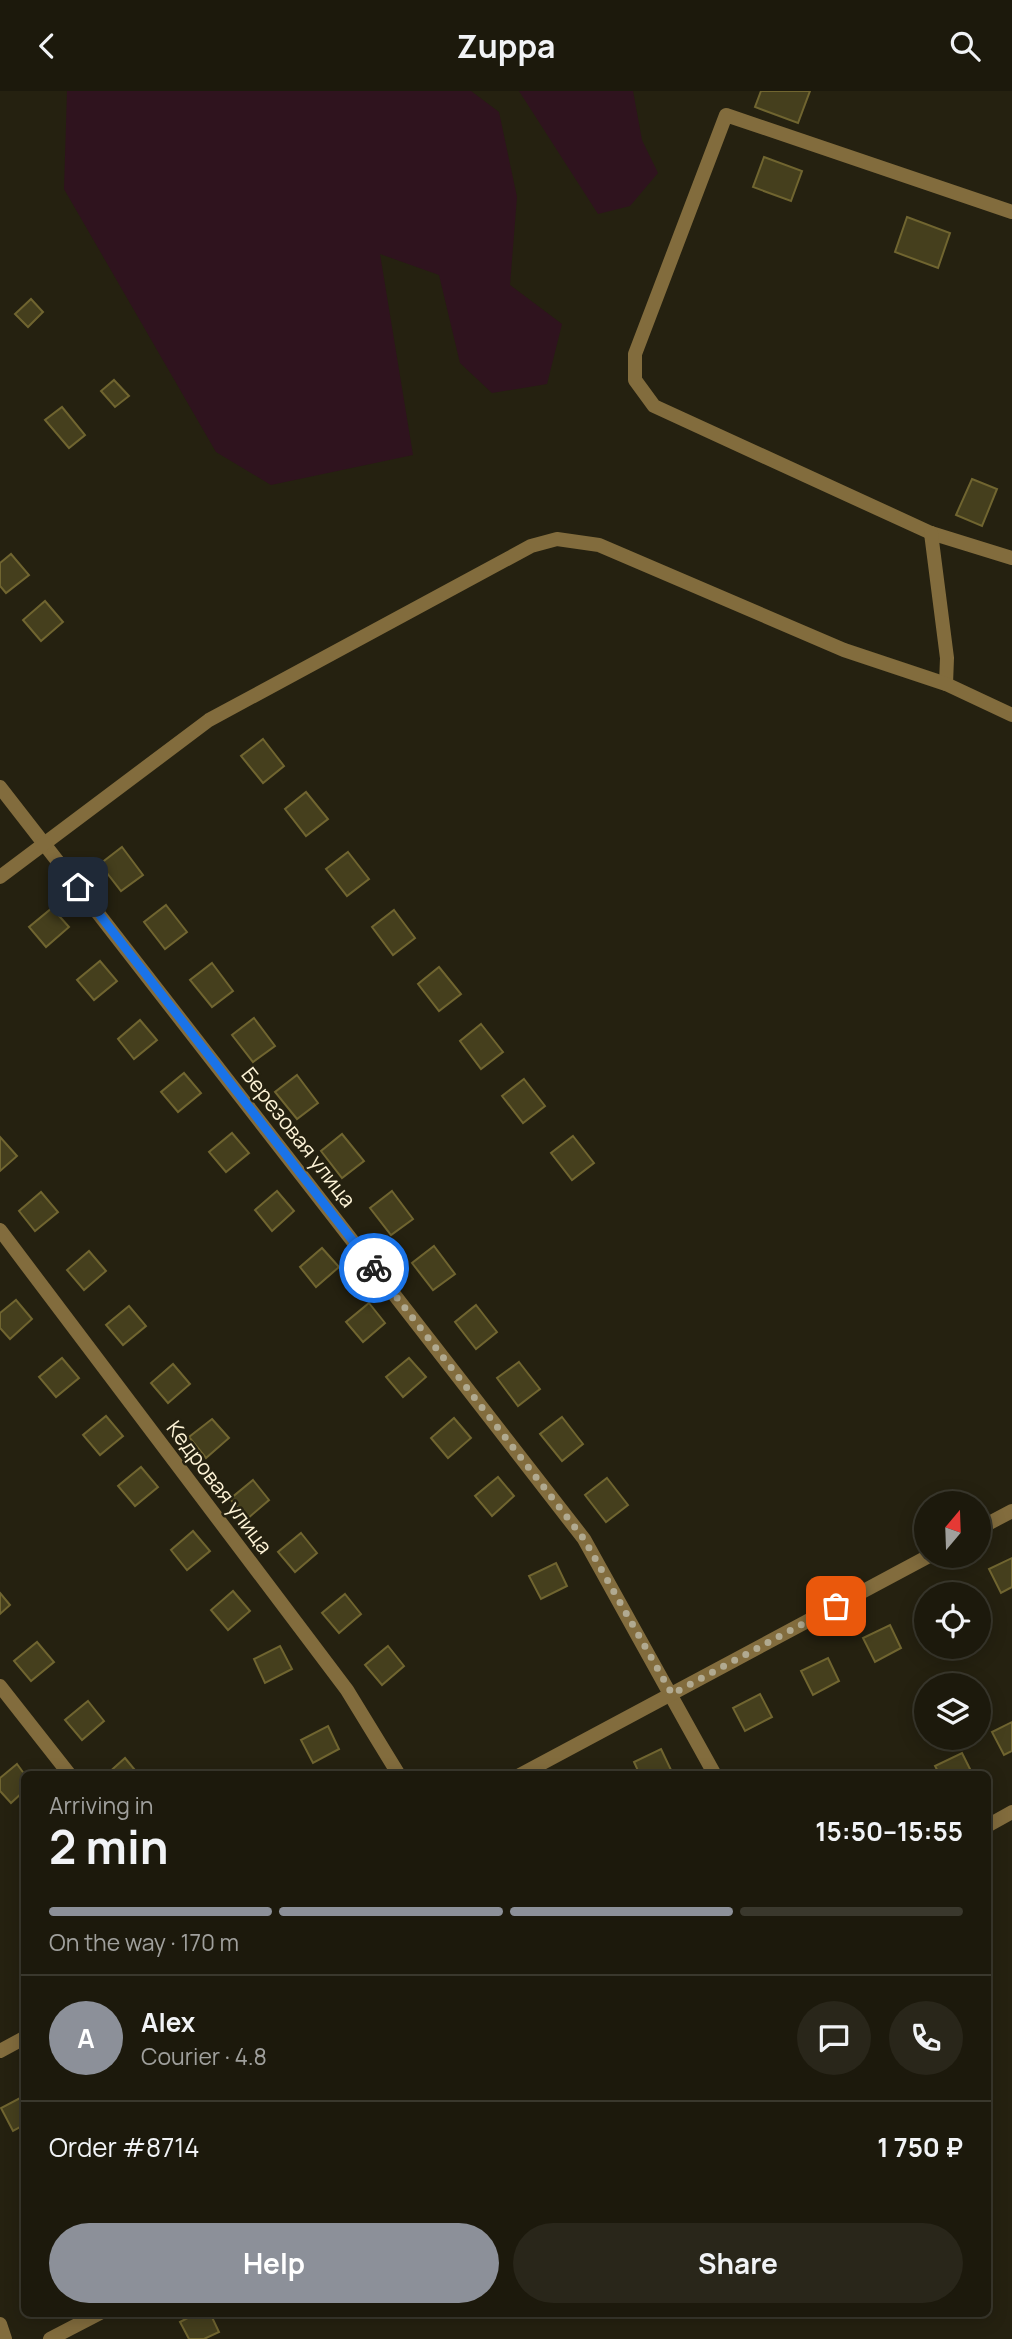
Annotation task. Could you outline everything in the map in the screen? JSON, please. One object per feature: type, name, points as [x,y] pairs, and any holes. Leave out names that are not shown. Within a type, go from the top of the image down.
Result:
[{"type":"street","points":[[1012,212],[726,115],[635,354],[635,380],[653,406],[931,533],[1012,558]]},
{"type":"street","points":[[931,533],[947,658],[946,684]]},
{"type":"street","points":[[0,877],[209,720],[531,546],[557,539],[599,545],[844,650],[946,684],[1012,715]]},
{"type":"street","name":"Березовая улица","points":[[0,787],[584,1539],[713,1771]]},
{"type":"street","name":"Кедровая улица","points":[[0,1230],[347,1690],[397,1771]]},
{"type":"street","points":[[991,1522],[1012,1511]]},
{"type":"street","points":[[528,1771],[914,1564]]},
{"type":"street","points":[[0,1686],[67,1771]]},
{"type":"street","points":[[991,1824],[1012,1812]]},
{"type":"street","points":[[0,2051],[21,2040]]},
{"type":"street","points":[[50,2339],[92,2317]]},
{"type":"street","points":[[0,2324],[5,2339]]},
{"type":"shaded area","points":[[67,91],[471,91],[499,112],[517,197],[510,285],[562,324],[547,384],[492,393],[460,363],[439,275],[380,254],[413,455],[271,485],[216,452],[64,189]]},
{"type":"shaded area","points":[[519,91],[633,91],[642,140],[658,173],[630,206],[598,214]]},
{"type":"building","points":[[761,91],[810,91],[798,123],[755,107]]},
{"type":"building","points":[[764,157],[802,171],[791,201],[753,187]]},
{"type":"building","points":[[907,217],[950,233],[938,268],[895,252]]},
{"type":"building","points":[[31,299],[43,312],[28,327],[15,314]]},
{"type":"building","points":[[114,380],[129,396],[115,407],[101,391]]},
{"type":"building","points":[[62,407],[85,435],[69,448],[45,420]]},
{"type":"building","points":[[972,479],[997,489],[982,526],[956,515]]},
{"type":"building","points":[[11,554],[29,575],[6,593],[0,586],[0,563]]},
{"type":"building","points":[[45,601],[63,622],[41,641],[23,620]]},
{"type":"building","points":[[263,739],[284,766],[263,783],[241,756]]},
{"type":"building","points":[[306,792],[328,819],[306,836],[285,809]]},
{"type":"building","points":[[122,847],[143,875],[121,891],[100,864]]},
{"type":"building","points":[[348,852],[369,879],[347,896],[326,869]]},
{"type":"building","points":[[166,905],[187,932],[165,949],[144,922]]},
{"type":"building","points":[[52,908],[69,927],[46,947],[29,927]]},
{"type":"building","points":[[394,910],[415,938],[393,955],[372,927]]},
{"type":"building","points":[[100,961],[117,981],[94,1000],[77,980]]},
{"type":"building","points":[[212,963],[233,991],[212,1007],[190,980]]},
{"type":"building","points":[[439,967],[461,994],[439,1011],[418,984]]},
{"type":"building","points":[[254,1018],[275,1046],[253,1062],[232,1035]]},
{"type":"building","points":[[140,1020],[157,1040],[134,1059],[118,1039]]},
{"type":"building","points":[[481,1024],[503,1052],[481,1069],[460,1041]]},
{"type":"building","points":[[184,1073],[201,1093],[178,1112],[161,1092]]},
{"type":"building","points":[[297,1075],[318,1103],[297,1119],[275,1092]]},
{"type":"building","points":[[524,1079],[545,1106],[523,1123],[502,1096]]},
{"type":"building","points":[[232,1133],[249,1153],[226,1172],[209,1152]]},
{"type":"building","points":[[342,1134],[364,1161],[342,1178],[321,1151]]},
{"type":"building","points":[[573,1136],[594,1163],[572,1180],[551,1153]]},
{"type":"building","points":[[0,1137],[17,1156],[0,1171]]},
{"type":"building","points":[[277,1191],[294,1211],[272,1231],[255,1210]]},
{"type":"building","points":[[392,1191],[413,1219],[391,1235],[370,1208]]},
{"type":"building","points":[[41,1192],[58,1212],[35,1231],[19,1211]]},
{"type":"building","points":[[434,1246],[455,1274],[433,1290],[412,1263]]},
{"type":"building","points":[[322,1248],[339,1267],[316,1287],[300,1267]]},
{"type":"building","points":[[89,1251],[106,1271],[84,1290],[67,1270]]},
{"type":"building","points":[[16,1300],[32,1319],[10,1339],[0,1328],[0,1313]]},
{"type":"building","points":[[369,1303],[385,1323],[363,1342],[346,1322]]},
{"type":"building","points":[[476,1305],[497,1332],[476,1349],[455,1322]]},
{"type":"building","points":[[129,1306],[146,1326],[123,1345],[106,1325]]},
{"type":"building","points":[[62,1358],[79,1378],[56,1397],[39,1377]]},
{"type":"building","points":[[409,1358],[426,1377],[403,1397],[386,1377]]},
{"type":"building","points":[[519,1362],[540,1389],[518,1406],[497,1378]]},
{"type":"building","points":[[173,1364],[190,1384],[168,1403],[151,1383]]},
{"type":"building","points":[[106,1416],[123,1436],[100,1455],[83,1435]]},
{"type":"building","points":[[562,1417],[583,1444],[562,1461],[540,1434]]},
{"type":"building","points":[[454,1418],[471,1438],[448,1458],[431,1438]]},
{"type":"building","points":[[212,1419],[229,1438],[206,1458],[189,1437]]},
{"type":"building","points":[[141,1467],[158,1487],[135,1506],[118,1486]]},
{"type":"building","points":[[498,1477],[514,1496],[492,1516],[475,1496]]},
{"type":"building","points":[[607,1478],[628,1505],[606,1522],[585,1495]]},
{"type":"building","points":[[253,1480],[269,1500],[247,1519],[230,1499]]},
{"type":"building","points":[[193,1531],[210,1551],[187,1570],[171,1550]]},
{"type":"building","points":[[301,1533],[317,1553],[295,1572],[278,1552]]},
{"type":"building","points":[[1012,1558],[1012,1587],[1001,1593],[989,1569]]},
{"type":"building","points":[[556,1563],[567,1586],[541,1599],[529,1576]]},
{"type":"building","points":[[233,1591],[250,1611],[228,1630],[211,1610]]},
{"type":"building","points":[[0,1593],[10,1605],[0,1614]]},
{"type":"building","points":[[345,1594],[361,1614],[339,1633],[322,1613]]},
{"type":"building","points":[[890,1625],[901,1648],[875,1662],[863,1638]]},
{"type":"building","points":[[37,1642],[54,1662],[31,1681],[14,1661]]},
{"type":"building","points":[[280,1646],[292,1669],[265,1683],[254,1659]]},
{"type":"building","points":[[388,1646],[404,1666],[382,1685],[365,1665]]},
{"type":"building","points":[[828,1658],[839,1681],[813,1695],[801,1671]]},
{"type":"building","points":[[760,1694],[772,1717],[745,1731],[733,1708]]},
{"type":"building","points":[[88,1701],[104,1721],[82,1740],[65,1720]]},
{"type":"building","points":[[1012,1722],[1012,1751],[1004,1755],[992,1732]]},
{"type":"building","points":[[328,1726],[339,1749],[313,1763],[301,1740]]},
{"type":"building","points":[[661,1749],[672,1771],[638,1771],[634,1762]]},
{"type":"building","points":[[962,1753],[971,1771],[938,1771],[935,1766]]},
{"type":"building","points":[[125,1758],[136,1771],[110,1771]]},
{"type":"building","points":[[17,1764],[22,1771],[21,1794],[11,1803],[0,1791],[0,1778]]},
{"type":"building","points":[[21,2098],[21,2127],[13,2131],[1,2108]]},
{"type":"building","points":[[189,2317],[212,2317],[219,2332],[204,2339],[189,2339],[180,2322]]},
{"type":"way so far","points":[[374,1268],[584,1539],[672,1694],[836,1606]]},
{"type":"route","points":[[78,887],[374,1268]]}]
